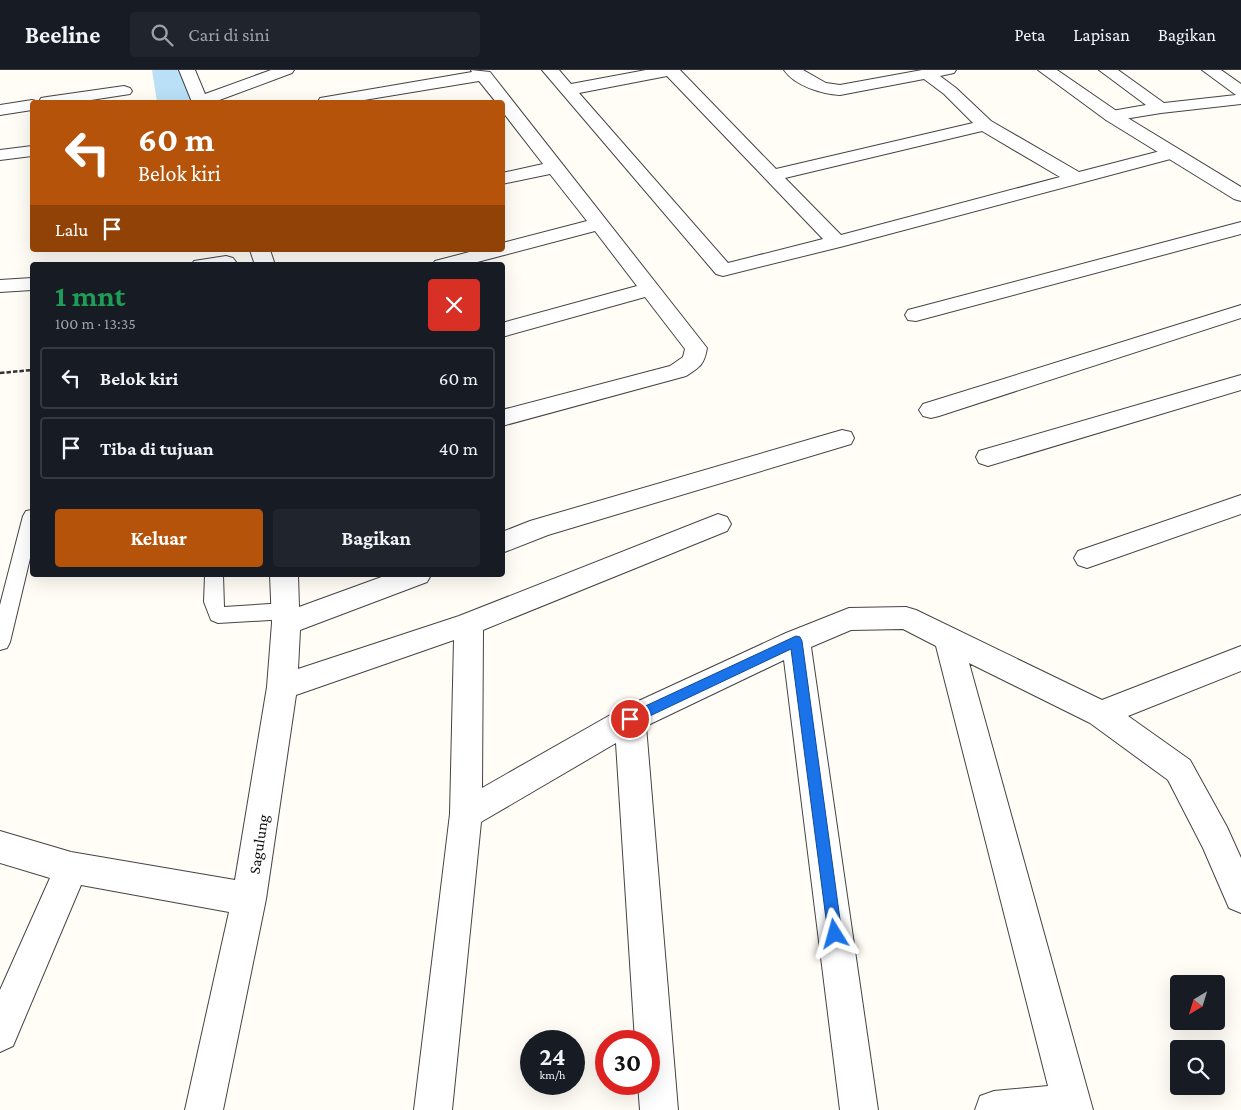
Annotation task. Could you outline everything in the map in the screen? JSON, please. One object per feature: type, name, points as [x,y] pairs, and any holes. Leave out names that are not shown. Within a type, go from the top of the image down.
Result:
[{"type":"street","points":[[186,70],[199,100]]},
{"type":"street","points":[[205,100],[286,70]]},
{"type":"street","points":[[264,78],[298,70]]},
{"type":"street","points":[[550,70],[723,270],[837,242],[1172,153]]},
{"type":"street","points":[[568,90],[671,70],[837,242]]},
{"type":"street","points":[[792,70],[818,88],[828,90],[840,90],[948,70]]},
{"type":"street","points":[[1046,70],[1112,116],[1241,195]]},
{"type":"street","points":[[1107,70],[1161,108]]},
{"type":"street","points":[[1210,70],[1241,91]]},
{"type":"street","points":[[336,100],[481,72],[497,100]]},
{"type":"street","points":[[927,74],[950,91],[985,125],[1077,178]]},
{"type":"street","points":[[61,100],[124,90]]},
{"type":"street","points":[[1112,116],[1161,108],[1241,99]]},
{"type":"street","points":[[0,110],[30,105]]},
{"type":"street","points":[[505,114],[512,126],[556,167],[696,348],[694,360],[678,370],[505,417]]},
{"type":"street","points":[[773,175],[985,125]]},
{"type":"street","points":[[0,155],[30,150]]},
{"type":"street","points":[[505,178],[556,167]]},
{"type":"street","points":[[505,249],[600,224]]},
{"type":"street","points":[[916,315],[1241,228]]},
{"type":"street","points":[[454,262],[494,252]]},
{"type":"street","points":[[214,262],[226,259]]},
{"type":"street","points":[[0,286],[30,284]]},
{"type":"street","points":[[505,329],[651,289]]},
{"type":"street","points":[[931,410],[1241,311]]},
{"type":"street","points":[[988,457],[1241,382]]},
{"type":"street","points":[[505,542],[539,528],[842,438]]},
{"type":"street","points":[[1087,558],[1241,504]]},
{"type":"street","points":[[282,687],[469,624],[718,524]]},
{"type":"street","name":"Sagulung","points":[[204,1110],[249,899],[282,687],[286,617],[284,577]]},
{"type":"street","points":[[286,617],[410,577]]},
{"type":"street","points":[[466,814],[630,719],[796,641],[849,619],[906,618],[948,637],[1101,714],[1178,770],[1215,838],[1241,896]]},
{"type":"street","points":[[433,1110],[466,814],[469,624]]},
{"type":"street","points":[[948,637],[1073,1106],[994,1110]]},
{"type":"street","points":[[796,641],[859,1110]]},
{"type":"street","points":[[1101,714],[1241,658]]},
{"type":"street","points":[[630,719],[659,1110]]},
{"type":"street","points":[[0,847],[71,868],[249,899]]},
{"type":"street","points":[[0,1032],[71,868]]},
{"type":"lane","points":[[0,642],[30,524]]},
{"type":"lane","points":[[214,577],[214,604],[215,612],[218,615],[286,617]]},
{"type":"path","points":[[0,373],[30,370]]},
{"type":"waterway","points":[[169,71],[175,100]]},
{"type":"route","points":[[630,719],[796,641],[835,934]]}]
